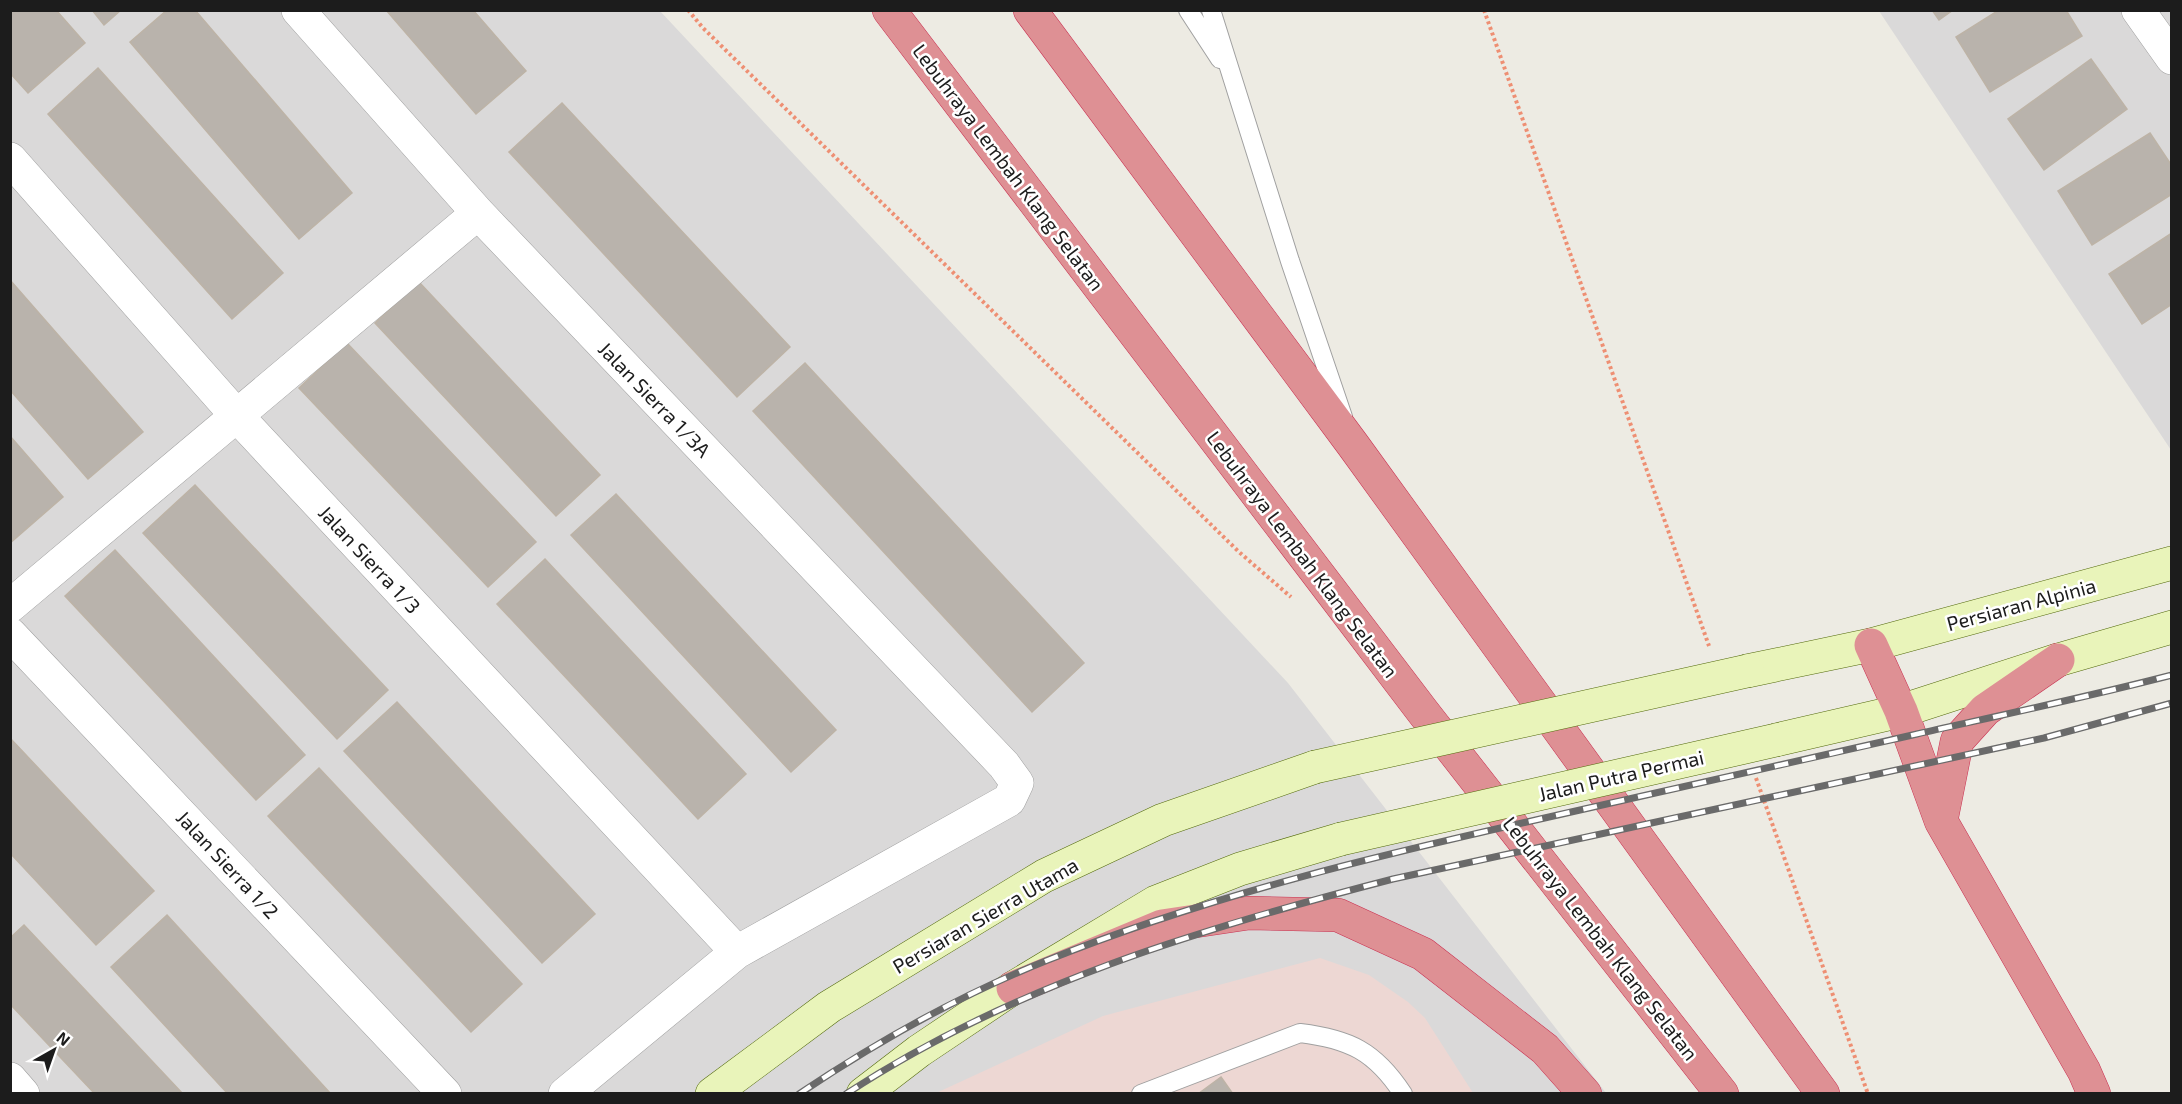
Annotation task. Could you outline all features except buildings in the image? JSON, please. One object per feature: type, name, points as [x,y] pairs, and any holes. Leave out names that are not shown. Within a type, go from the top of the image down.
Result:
[{"type":"highway","name":"Lebuhraya Lembah Klang Selatan","points":[[889,10],[1423,712],[1722,1094]]},
{"type":"highway","points":[[1030,10],[1353,445],[1823,1094]]},
{"type":"highway","points":[[1871,645],[1901,711],[1941,821],[2084,1071],[2094,1094]]},
{"type":"highway","points":[[1941,821],[1957,741],[1985,710],[2058,660]]},
{"type":"highway","points":[[1012,988],[1162,926],[1249,914],[1338,915],[1423,954],[1545,1049],[1585,1094]]},
{"type":"main road","name":"Persiaran Alpinia","points":[[1871,645],[2172,563]]},
{"type":"main road","points":[[1901,711],[2058,660],[2172,627]]},
{"type":"main road","name":"Persiaran Sierra Utama","points":[[712,1094],[829,1007],[1044,876],[1163,820],[1315,767],[1871,645]]},
{"type":"main road","name":"Jalan Putra Permai","points":[[1012,988],[1156,902],[1240,869],[1341,838],[1901,711]]},
{"type":"main road","points":[[863,1094],[920,1051],[1012,988]]},
{"type":"street","name":"Jalan Sierra 1/3A","points":[[298,10],[478,213],[1004,765],[1017,783],[1009,800],[737,952]]},
{"type":"street","points":[[2138,10],[2172,58]]},
{"type":"street","name":"Jalan Sierra 1/3","points":[[10,159],[237,416],[737,952]]},
{"type":"street","points":[[10,606],[478,213]]},
{"type":"street","name":"Jalan Sierra 1/2","points":[[10,634],[446,1094]]},
{"type":"street","points":[[565,1094],[737,952]]},
{"type":"street","points":[[10,1079],[23,1094]]},
{"type":"lane","points":[[1188,10],[1233,81]]},
{"type":"lane","points":[[1211,10],[1290,261],[1353,445]]},
{"type":"lane","points":[[1141,1094],[1300,1033],[1327,1036],[1358,1046],[1380,1064],[1404,1094]]},
{"type":"path","points":[[688,10],[703,28],[1230,544],[1291,597]]},
{"type":"path","points":[[1484,10],[1712,654]]},
{"type":"path","points":[[1756,778],[1868,1094]]},
{"type":"shaded area","points":[[10,11],[660,11],[1288,683],[1606,1093],[11,1093]]},
{"type":"shaded area","points":[[1879,11],[2171,11],[2171,450]]},
{"type":"shaded area","points":[[1320,958],[1369,975],[1408,1002],[1425,1018],[1473,1093],[934,1094],[1103,1016]]},
{"type":"railway","points":[[799,1094],[920,1020],[983,988],[1109,937],[1233,896],[1422,846],[2172,675]]},
{"type":"railway","points":[[846,1094],[909,1055],[975,1021],[1042,991],[1110,964],[1251,918],[1393,879],[2044,738],[2172,703]]}]
